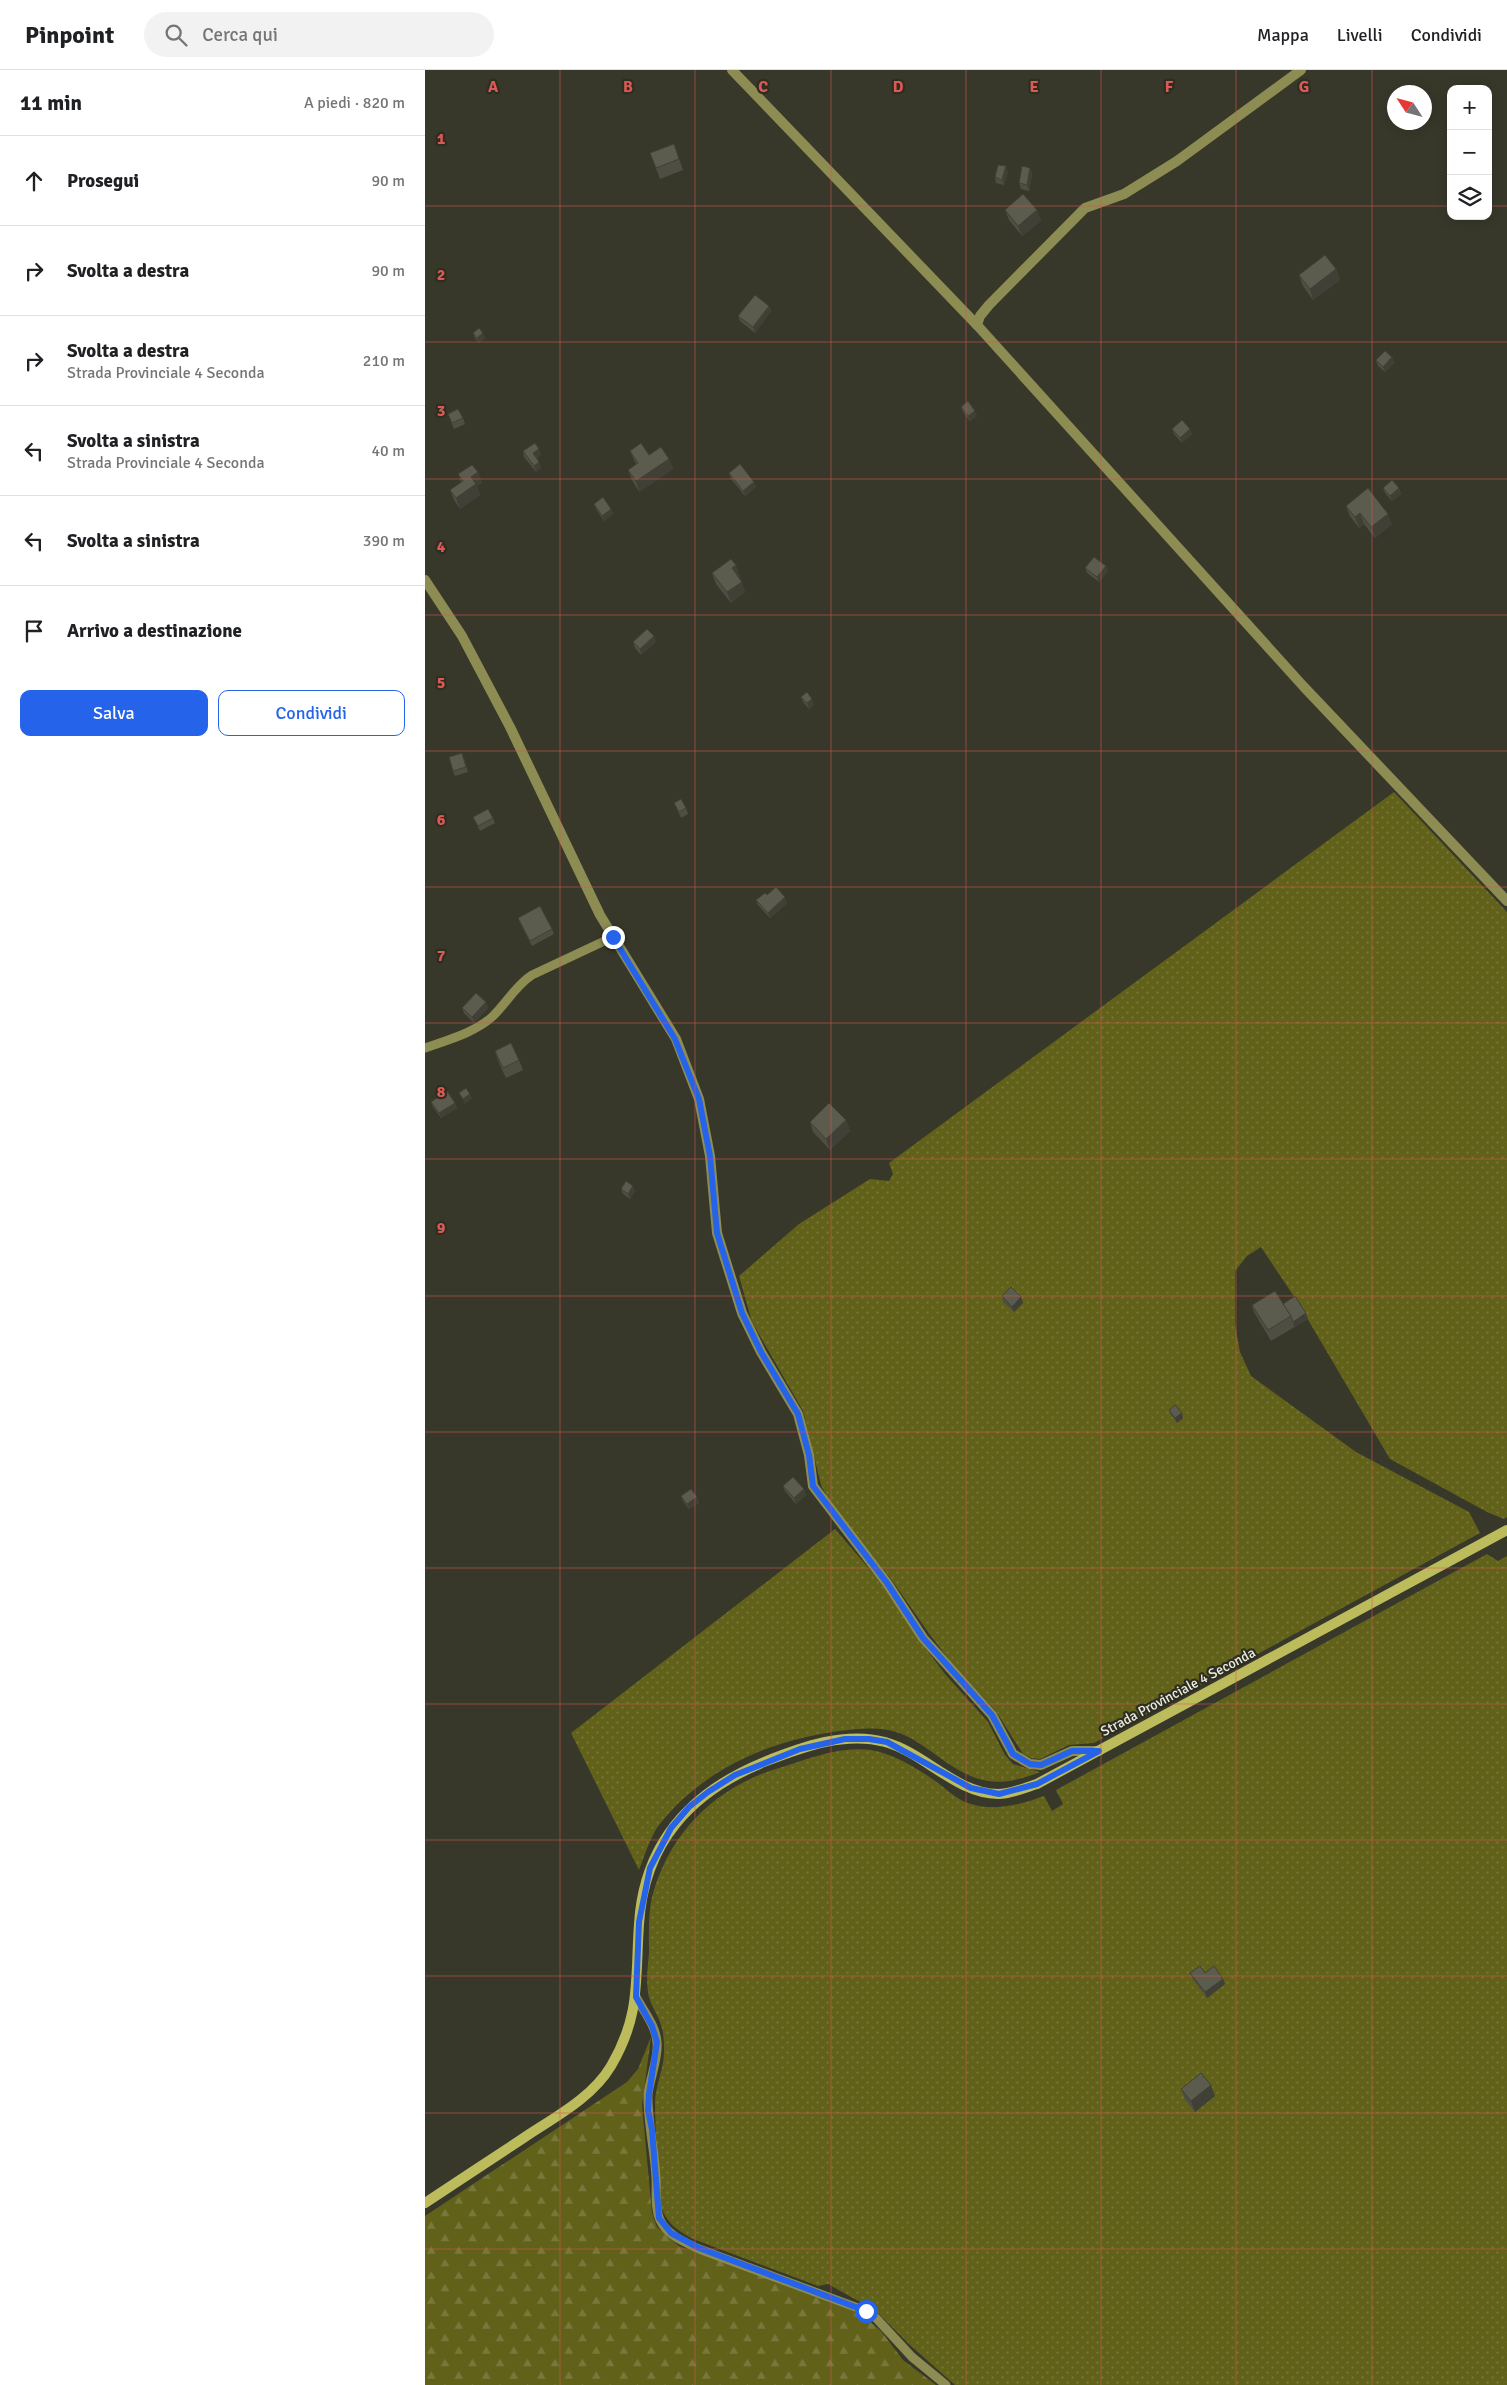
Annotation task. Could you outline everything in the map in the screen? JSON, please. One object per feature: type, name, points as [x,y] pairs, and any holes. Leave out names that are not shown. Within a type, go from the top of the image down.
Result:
[{"type":"street","points":[[732,70],[977,325],[1304,687],[1507,901]]},
{"type":"street","points":[[977,325],[989,305],[1085,208],[1124,194],[1177,161],[1301,70]]},
{"type":"street","points":[[425,580],[462,636],[510,727],[613,937],[675,1039],[699,1099],[710,1156],[717,1233],[742,1313],[761,1352],[798,1414],[809,1455],[813,1486],[887,1583],[923,1638],[992,1715],[1013,1754],[1030,1764],[1041,1765],[1072,1751],[1099,1751]]},
{"type":"street","name":"Strada Provinciale 4 Seconda","points":[[425,2204],[567,2109],[591,2090],[609,2069],[621,2048],[632,2022],[636,1997],[641,1904],[650,1868],[660,1845],[671,1828],[689,1807],[735,1775],[800,1749],[845,1739],[869,1739],[887,1742],[906,1751],[971,1788],[999,1794],[1037,1784],[1507,1530]]},
{"type":"lane","points":[[425,1048],[459,1035],[487,1020],[524,980],[532,975],[613,937]]},
{"type":"lane","points":[[636,1997],[652,2026],[657,2042],[648,2110],[655,2160],[657,2208],[663,2226],[680,2240],[699,2248],[866,2311],[876,2318],[912,2357],[946,2385]]},
{"type":"green space","points":[[1394,792],[1507,912],[1507,1517],[1504,1519],[1487,1512],[1390,1459],[1297,1301],[1261,1247],[1247,1256],[1235,1271],[1235,1324],[1240,1352],[1251,1376],[1356,1452],[1469,1512],[1480,1533],[1094,1743],[1069,1745],[1040,1759],[1031,1758],[1023,1754],[995,1710],[952,1664],[891,1579],[830,1503],[821,1485],[803,1411],[752,1322],[739,1276],[799,1224],[870,1179],[889,1181],[893,1174],[889,1163]]},
{"type":"green space","points":[[835,1529],[884,1586],[920,1641],[945,1674],[988,1722],[1005,1755],[1013,1764],[1040,1772],[1023,1778],[995,1782],[971,1776],[946,1762],[919,1743],[889,1730],[860,1729],[814,1735],[764,1750],[740,1760],[696,1788],[659,1825],[650,1841],[639,1870],[571,1733]]},
{"type":"green space","points":[[1487,1554],[1498,1561],[1507,1556],[1507,2385],[955,2385],[910,2345],[876,2311],[828,2284],[818,2286],[693,2239],[669,2222],[661,2206],[656,2142],[655,2097],[663,2065],[664,2046],[660,2021],[650,2000],[647,1987],[650,1911],[652,1897],[670,1853],[683,1833],[715,1800],[756,1776],[824,1754],[859,1749],[880,1752],[906,1763],[967,1803],[999,1807],[1027,1802],[1044,1796],[1052,1811],[1063,1804],[1056,1790]]},
{"type":"green space","points":[[651,2037],[642,2105],[652,2213],[657,2227],[679,2246],[861,2314],[881,2331],[903,2360],[936,2385],[425,2385],[425,2216],[627,2082],[638,2069]]},
{"type":"building","points":[[674,144],[679,159],[656,168],[650,153]]},
{"type":"building","points":[[998,165],[1006,166],[1002,180],[995,177]]},
{"type":"building","points":[[1022,166],[1030,168],[1027,185],[1019,183]]},
{"type":"building","points":[[1023,194],[1037,210],[1018,226],[1005,210]]},
{"type":"building","points":[[1325,255],[1336,269],[1310,289],[1299,275]]},
{"type":"building","points":[[755,295],[769,306],[753,327],[738,316]]},
{"type":"building","points":[[479,328],[483,333],[477,338],[473,333]]},
{"type":"building","points":[[1385,351],[1392,357],[1383,367],[1376,360]]},
{"type":"building","points":[[968,401],[975,411],[968,416],[961,407]]},
{"type":"building","points":[[458,409],[463,418],[452,423],[448,414]]},
{"type":"building","points":[[1182,420],[1190,429],[1180,438],[1172,429]]},
{"type":"building","points":[[535,443],[539,449],[533,453],[539,462],[534,466],[523,451]]},
{"type":"building","points":[[641,443],[649,455],[661,447],[669,459],[636,481],[628,470],[638,463],[630,451]]},
{"type":"building","points":[[740,464],[754,482],[743,491],[729,473]]},
{"type":"building","points":[[472,465],[478,472],[471,477],[476,484],[456,498],[450,490],[463,481],[458,474]]},
{"type":"building","points":[[1392,480],[1399,488],[1390,496],[1383,488]]},
{"type":"building","points":[[1368,488],[1388,514],[1371,527],[1360,513],[1355,517],[1346,506]]},
{"type":"building","points":[[603,497],[611,509],[602,516],[594,504]]},
{"type":"building","points":[[1094,557],[1106,566],[1097,577],[1085,568]]},
{"type":"building","points":[[731,559],[736,565],[732,568],[742,582],[727,592],[712,573]]},
{"type":"building","points":[[647,629],[654,636],[640,649],[633,642]]},
{"type":"building","points":[[807,692],[812,699],[807,703],[801,697]]},
{"type":"building","points":[[462,753],[466,767],[453,771],[449,757]]},
{"type":"building","points":[[681,799],[686,808],[679,812],[674,803]]},
{"type":"building","points":[[488,809],[493,818],[478,826],[473,817]]},
{"type":"building","points":[[776,887],[785,897],[768,913],[756,900],[765,893],[767,895]]},
{"type":"building","points":[[540,906],[552,929],[530,941],[518,918]]},
{"type":"building","points":[[476,993],[486,1002],[472,1017],[462,1008]]},
{"type":"building","points":[[511,1043],[519,1060],[503,1068],[495,1051]]},
{"type":"building","points":[[466,1088],[470,1094],[463,1099],[459,1093]]},
{"type":"building","points":[[447,1091],[455,1103],[439,1113],[431,1102]]},
{"type":"building","points":[[829,1103],[846,1120],[826,1139],[810,1122]]},
{"type":"building","points":[[626,1181],[633,1186],[628,1194],[621,1189]]},
{"type":"building","points":[[1011,1287],[1021,1297],[1012,1307],[1002,1296]]},
{"type":"building","points":[[1275,1291],[1291,1316],[1268,1330],[1252,1305]]},
{"type":"building","points":[[1295,1296],[1306,1313],[1293,1322],[1283,1304]]},
{"type":"building","points":[[1175,1405],[1182,1413],[1175,1418],[1169,1410]]},
{"type":"building","points":[[793,1477],[804,1489],[794,1498],[783,1486]]},
{"type":"building","points":[[691,1489],[697,1497],[687,1504],[681,1496]]},
{"type":"building","points":[[1200,1966],[1205,1973],[1214,1966],[1223,1979],[1205,1992],[1190,1973]]},
{"type":"building","points":[[1201,2073],[1211,2085],[1191,2101],[1181,2089]]},
{"type":"route","points":[[613,937],[625,959],[661,1012],[675,1039],[699,1099],[710,1156],[717,1233],[742,1313],[761,1352],[798,1414],[809,1455],[813,1486],[887,1583],[923,1638],[992,1715],[1013,1754],[1030,1764],[1041,1765],[1072,1751],[1099,1751],[1037,1784],[999,1794],[971,1788],[887,1742],[869,1739],[845,1739],[800,1749],[763,1762],[735,1775],[689,1807],[671,1828],[660,1845],[650,1868],[639,1922],[636,1997],[652,2026],[657,2042],[652,2068],[648,2110],[652,2130],[659,2218],[663,2226],[680,2240],[866,2311]]}]
